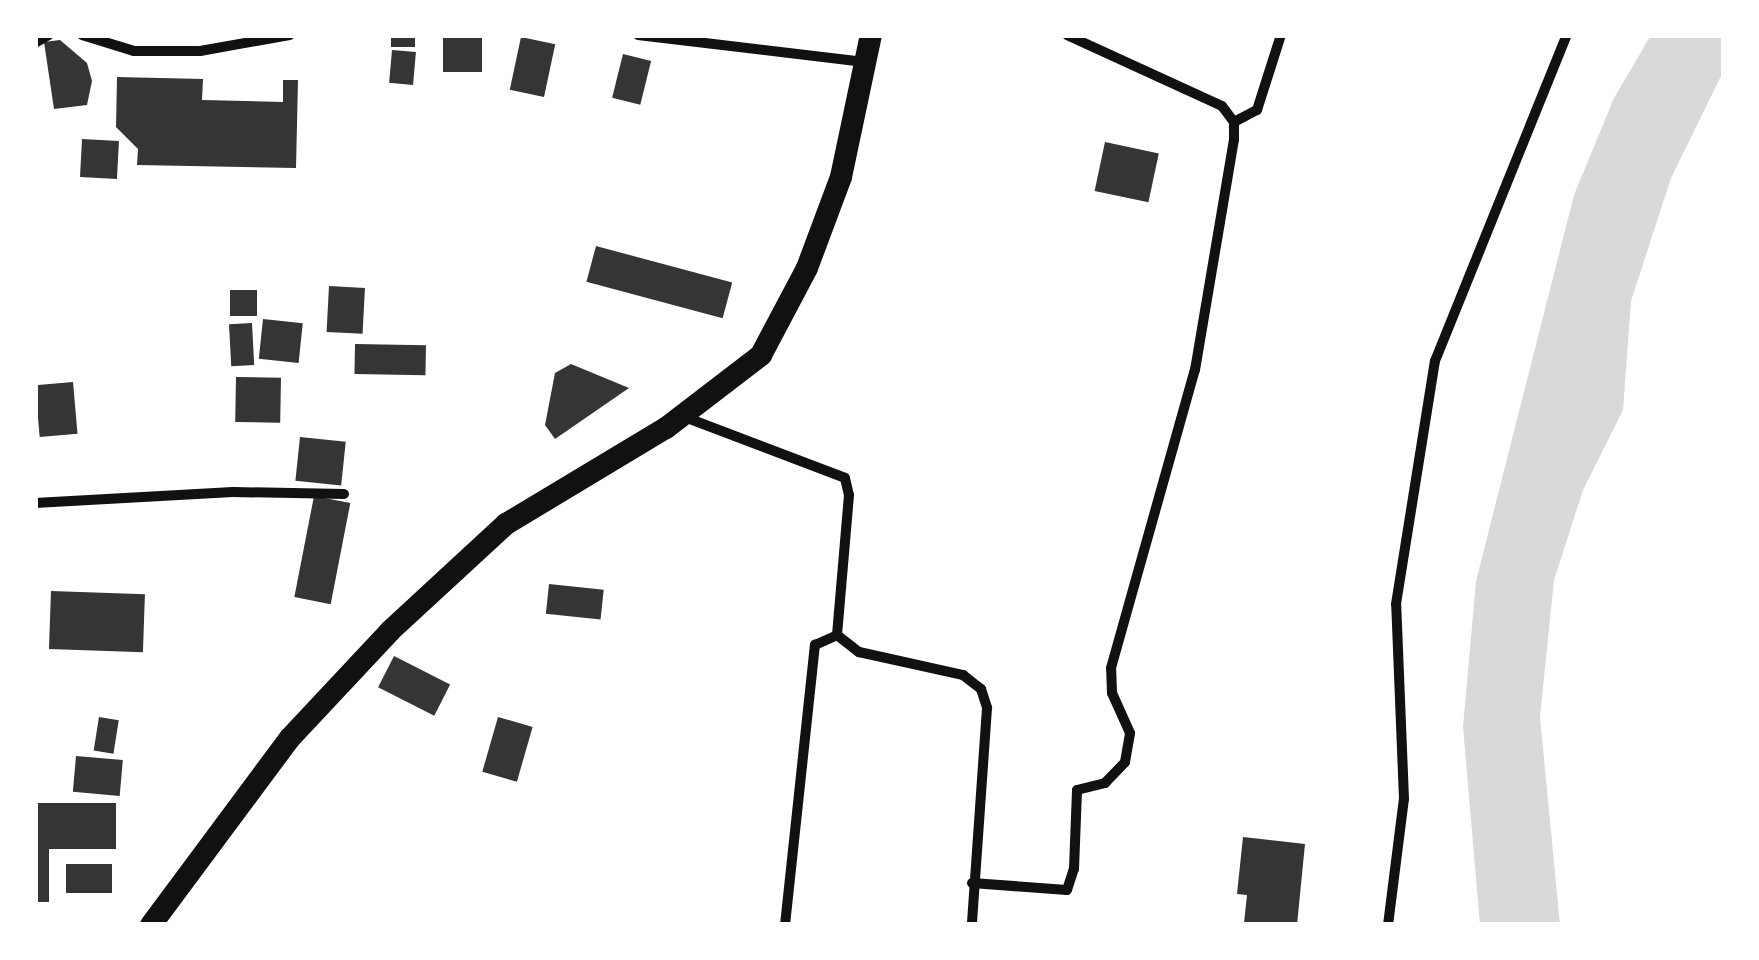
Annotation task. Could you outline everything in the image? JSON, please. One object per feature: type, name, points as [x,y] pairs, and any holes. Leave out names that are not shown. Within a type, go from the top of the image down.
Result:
[{"type":"main road","points":[[151,925],[290,738],[390,631],[506,524],[682,416],[760,354],[807,268],[841,177],[871,35]]},
{"type":"street","points":[[35,43],[50,35]]},
{"type":"street","points":[[82,35],[134,51],[200,51],[290,35]]},
{"type":"street","points":[[638,35],[866,62]]},
{"type":"street","points":[[972,883],[1067,890],[1074,869],[1077,790],[1104,783],[1126,762],[1130,733],[1112,693],[1110,668],[1195,370],[1234,122],[1222,106],[1067,35]]},
{"type":"street","points":[[1234,122],[1258,110],[1281,35]]},
{"type":"street","points":[[1388,925],[1404,799],[1396,604],[1435,361],[1567,35]]},
{"type":"street","points":[[682,416],[844,478],[849,495],[837,635]]},
{"type":"street","points":[[35,503],[233,492],[344,494]]},
{"type":"street","points":[[837,635],[860,652],[963,675],[981,689],[987,708],[972,925]]},
{"type":"street","points":[[785,925],[816,645],[837,635]]},
{"type":"shaded area","points":[[1651,35],[1724,35],[1724,70],[1671,178],[1631,301],[1623,410],[1583,490],[1554,580],[1540,717],[1560,925],[1480,925],[1463,727],[1476,581],[1574,195],[1614,98]]},
{"type":"building","points":[[391,35],[415,35],[415,47],[391,47]]},
{"type":"building","points":[[443,35],[482,35],[482,72],[443,72]]},
{"type":"building","points":[[521,37],[555,44],[544,97],[510,90]]},
{"type":"building","points":[[60,40],[87,63],[92,81],[87,105],[54,109],[44,42]]},
{"type":"building","points":[[392,50],[416,52],[413,85],[389,83]]},
{"type":"building","points":[[623,54],[651,61],[640,105],[612,98]]},
{"type":"building","points":[[117,77],[203,79],[202,100],[283,102],[283,80],[298,80],[296,168],[137,165],[138,149],[116,127]]},
{"type":"building","points":[[82,139],[119,141],[117,179],[80,177]]},
{"type":"building","points":[[1105,142],[1159,153],[1148,202],[1095,191]]},
{"type":"building","points":[[596,246],[732,282],[723,318],[586,282]]},
{"type":"building","points":[[329,286],[365,288],[363,334],[327,332]]},
{"type":"building","points":[[230,290],[257,290],[257,316],[230,316]]},
{"type":"building","points":[[263,319],[303,323],[299,363],[259,359]]},
{"type":"building","points":[[252,323],[254,365],[231,366],[229,324]]},
{"type":"building","points":[[355,344],[426,345],[425,375],[354,374]]},
{"type":"building","points":[[571,364],[629,388],[555,439],[545,425],[555,373]]},
{"type":"building","points":[[236,377],[281,378],[280,423],[235,422]]},
{"type":"building","points":[[73,382],[78,434],[40,437],[35,385]]},
{"type":"building","points":[[300,437],[346,442],[341,486],[295,481]]},
{"type":"building","points":[[314,496],[350,503],[331,604],[294,597]]},
{"type":"building","points":[[549,584],[604,590],[601,620],[546,614]]},
{"type":"building","points":[[51,591],[145,594],[143,652],[49,649]]},
{"type":"building","points":[[394,656],[450,685],[434,716],[378,687]]},
{"type":"building","points":[[99,717],[119,720],[113,754],[94,751]]},
{"type":"building","points":[[498,717],[533,727],[517,782],[482,772]]},
{"type":"building","points":[[76,756],[123,760],[120,796],[73,792]]},
{"type":"building","points":[[35,803],[116,803],[116,849],[49,849],[49,902],[35,902]]},
{"type":"building","points":[[1243,837],[1305,844],[1297,925],[1244,923],[1247,895],[1237,894]]},
{"type":"building","points":[[66,864],[112,864],[112,893],[66,893]]}]
